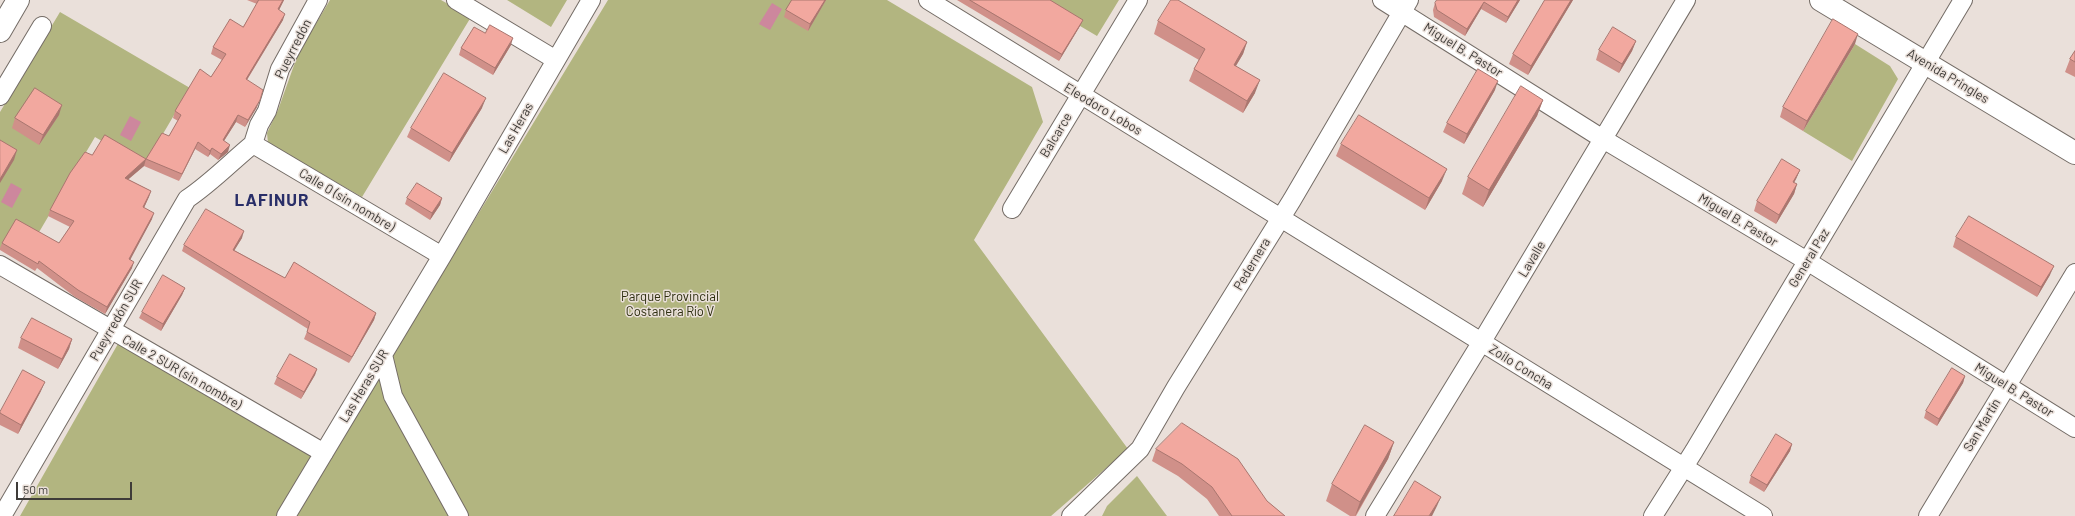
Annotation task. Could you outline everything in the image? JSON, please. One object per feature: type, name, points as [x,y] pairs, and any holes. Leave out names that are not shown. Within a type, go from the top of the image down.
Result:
[{"type":"main road","points":[[0,31],[18,0]]},
{"type":"main road","name":"Avenida Pringles","points":[[1821,0],[2075,153]]},
{"type":"street","name":"Pueyrredón","points":[[253,144],[259,125],[268,111],[280,69],[318,0]]},
{"type":"street","points":[[456,0],[556,60]]},
{"type":"street","name":"Las Heras","points":[[442,256],[591,0]]},
{"type":"street","name":"Eleodoro Lobos","points":[[928,0],[1280,216]]},
{"type":"street","name":"Balcarce","points":[[1012,209],[1138,0]]},
{"type":"street","name":"Miguel B. Pastor","points":[[1382,0],[1405,6],[1603,139],[1807,261],[2075,428]]},
{"type":"street","name":"Lavalle","points":[[1375,516],[1481,343],[1686,0]]},
{"type":"street","name":"General Paz","points":[[1653,516],[1684,467],[1963,0]]},
{"type":"street","name":"Pedernera","points":[[1074,515],[1140,449],[1280,216],[1296,194],[1405,6]]},
{"type":"street","points":[[0,96],[42,26]]},
{"type":"street","name":"Calle 0 (sin nombre)","points":[[253,144],[442,256]]},
{"type":"street","name":"Pueyrredón SUR","points":[[2,516],[187,200],[209,185],[234,159],[253,144]]},
{"type":"street","name":"Zoilo Concha","points":[[1280,216],[1481,343],[1763,516]]},
{"type":"street","name":"Las Heras SUR","points":[[286,516],[442,256]]},
{"type":"street","name":"Calle 2 SUR (sin nombre)","points":[[0,265],[110,331],[324,453]]},
{"type":"street","name":"San Martín","points":[[1928,516],[2075,273]]},
{"type":"street","points":[[383,355],[393,396],[459,516]]},
{"type":"green space","points":[[330,0],[441,0],[471,17],[362,197],[268,143],[267,133],[278,110],[298,54]]},
{"type":"green space","points":[[507,0],[567,0],[551,27]]},
{"type":"green space","name":"Parque Provincial Costanera Río V","points":[[608,0],[887,0],[1032,87],[1043,122],[974,240],[1128,449],[1051,516],[295,516]]},
{"type":"green space","points":[[1036,0],[1119,0],[1097,36]]},
{"type":"green space","points":[[60,12],[190,88],[144,166],[95,137],[35,239],[0,248],[0,112]]},
{"type":"green space","points":[[1855,44],[1890,66],[1898,79],[1852,161],[1803,131]]},
{"type":"green space","points":[[119,342],[314,454],[277,516],[20,516]]},
{"type":"green space","points":[[1137,476],[1167,516],[1102,516],[1107,506]]},
{"type":"shaded area","points":[[772,3],[782,9],[770,30],[759,24]]},
{"type":"shaded area","points":[[130,116],[141,122],[131,141],[120,135]]},
{"type":"shaded area","points":[[11,183],[22,189],[12,208],[1,202]]},
{"type":"building","points":[[259,0],[283,0],[278,9],[285,14],[246,79],[263,90],[260,100],[248,120],[238,115],[223,140],[230,145],[221,154],[212,148],[210,151],[198,142],[182,174],[146,159],[162,133],[169,136],[181,115],[175,111],[200,69],[211,77],[226,54],[213,47],[230,19],[243,27]]},
{"type":"building","points":[[792,0],[825,0],[810,24],[786,10]]},
{"type":"building","points":[[970,0],[1050,0],[1083,20],[1062,54]]},
{"type":"building","points":[[1171,0],[1178,0],[1247,42],[1234,65],[1260,80],[1247,101],[1194,69],[1205,49],[1158,21]]},
{"type":"building","points":[[1437,0],[1518,0],[1508,17],[1484,2],[1467,29],[1437,10],[1435,3]]},
{"type":"building","points":[[1545,0],[1571,0],[1531,66],[1513,54]]},
{"type":"building","points":[[1833,19],[1858,34],[1807,121],[1783,107]]},
{"type":"building","points":[[490,25],[513,38],[495,68],[461,48],[474,27],[485,33]]},
{"type":"building","points":[[1613,27],[1636,41],[1622,64],[1599,50]]},
{"type":"building","points":[[2075,51],[2075,62],[2070,59]]},
{"type":"building","points":[[1478,69],[1498,81],[1467,134],[1447,123]]},
{"type":"building","points":[[444,73],[486,98],[452,153],[411,128]]},
{"type":"building","points":[[1521,86],[1543,100],[1489,190],[1468,177]]},
{"type":"building","points":[[35,88],[62,105],[43,135],[15,118]]},
{"type":"building","points":[[1359,115],[1447,169],[1429,198],[1341,144]]},
{"type":"building","points":[[105,135],[146,159],[125,178],[151,191],[143,207],[154,213],[129,259],[134,262],[107,307],[78,290],[39,261],[38,264],[2,243],[16,219],[59,243],[74,221],[50,210],[70,173],[85,152],[92,155]]},
{"type":"building","points":[[0,140],[17,150],[0,179]]},
{"type":"building","points":[[1782,159],[1800,170],[1793,182],[1797,184],[1779,215],[1757,201]]},
{"type":"building","points":[[417,183],[442,198],[432,213],[407,198]]},
{"type":"building","points":[[206,209],[244,231],[233,250],[285,278],[294,262],[376,313],[352,357],[307,332],[310,322],[184,245]]},
{"type":"building","points":[[1969,216],[2054,266],[2041,287],[1956,237]]},
{"type":"building","points":[[163,275],[185,288],[163,324],[142,312]]},
{"type":"building","points":[[32,318],[72,339],[62,359],[21,338]]},
{"type":"building","points":[[290,354],[317,369],[304,392],[277,377]]},
{"type":"building","points":[[1952,368],[1965,376],[1939,419],[1926,411]]},
{"type":"building","points":[[23,370],[45,382],[21,425],[0,412]]},
{"type":"building","points":[[1182,423],[1238,459],[1267,501],[1285,516],[1232,516],[1212,487],[1182,464],[1156,449]]},
{"type":"building","points":[[1365,425],[1394,442],[1360,502],[1332,484]]},
{"type":"building","points":[[1776,434],[1792,444],[1767,485],[1751,476]]},
{"type":"building","points":[[1415,481],[1441,497],[1429,516],[1394,516]]},
{"type":"district","name":"LAFINUR","points":[[272,200]]}]
